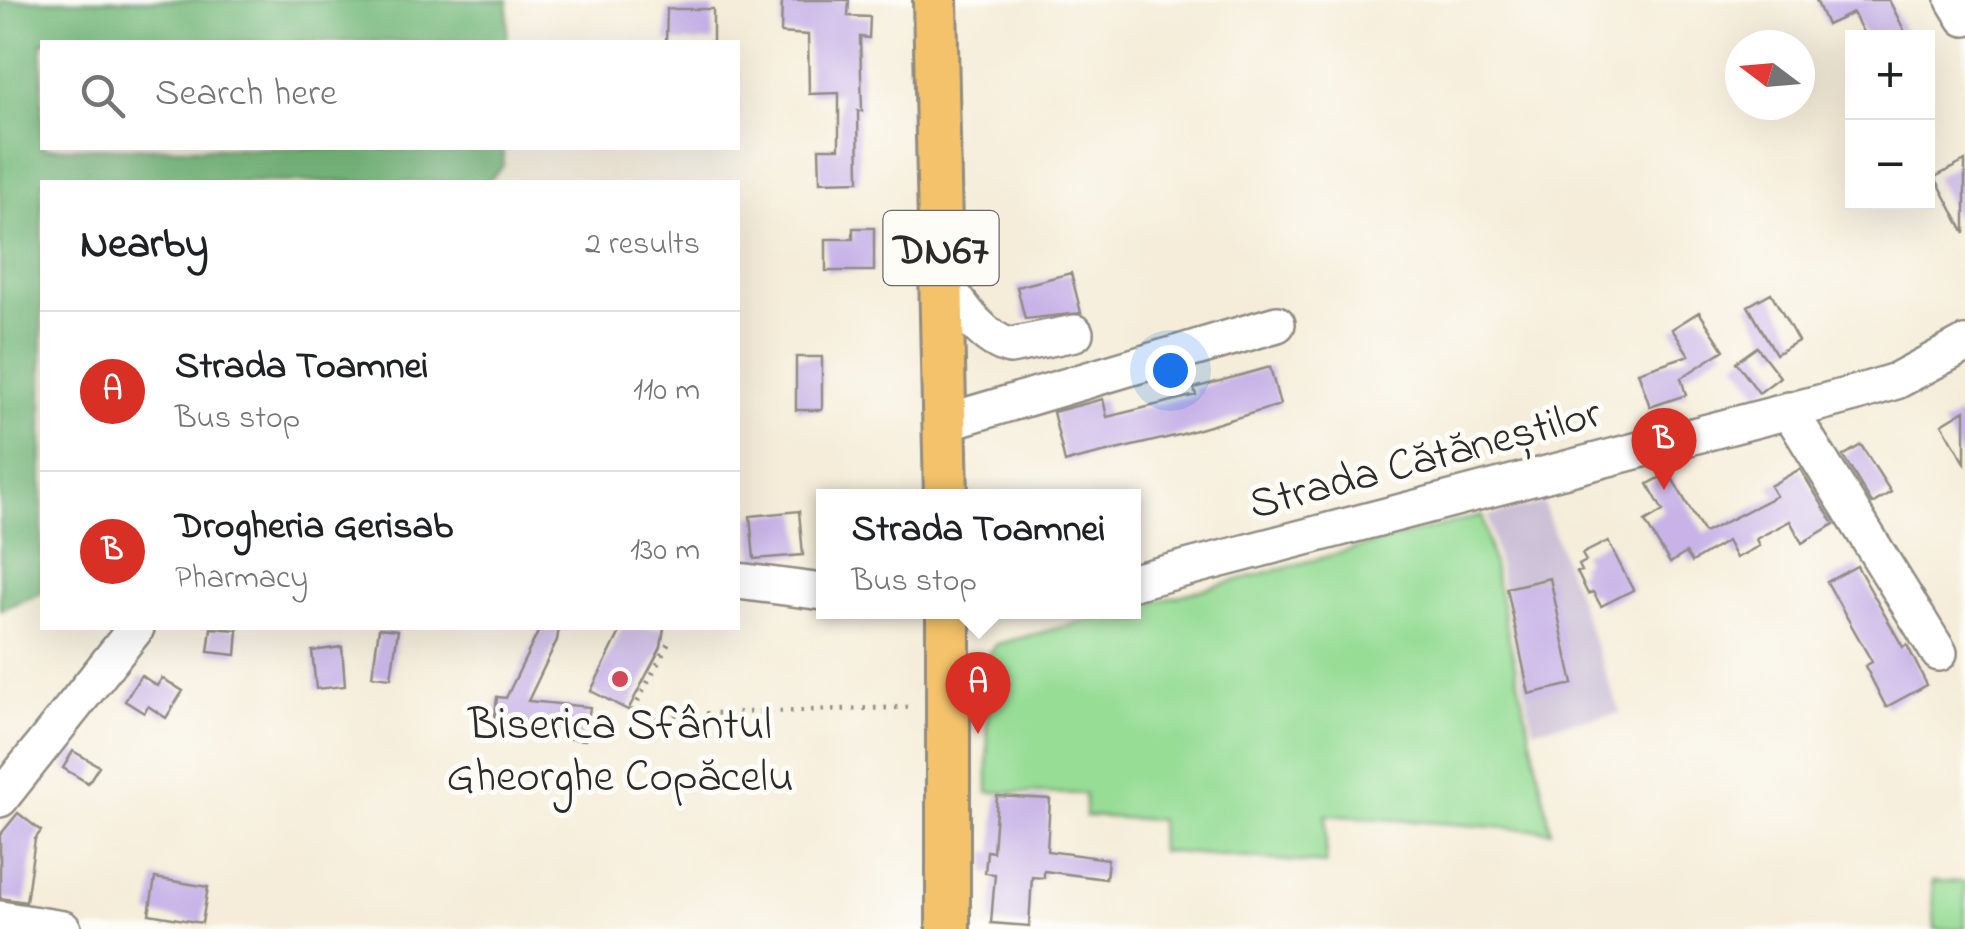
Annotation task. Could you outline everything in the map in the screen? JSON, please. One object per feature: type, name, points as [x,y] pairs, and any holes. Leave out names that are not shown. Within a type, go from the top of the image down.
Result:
[{"type":"main road","name":"DN67","points":[[935,0],[946,489]]},
{"type":"main road","points":[[948,619],[948,929]]},
{"type":"street","points":[[1954,0],[1965,18]]},
{"type":"street","points":[[942,280],[962,308],[1000,344],[1010,346],[1076,333]]},
{"type":"street","points":[[946,422],[1277,324]]},
{"type":"street","name":"Strada Cătăneștilor","points":[[1141,580],[1896,381],[1965,344]]},
{"type":"street","points":[[1789,410],[1938,653]]},
{"type":"street","points":[[740,582],[816,591]]},
{"type":"street","points":[[0,799],[134,630]]},
{"type":"street","points":[[0,919],[63,929]]},
{"type":"path","points":[[668,644],[630,716],[949,706]]},
{"type":"shaded area","points":[[1543,503],[1620,713],[1533,729],[1488,516]]},
{"type":"green space","points":[[0,0],[508,0],[507,40],[40,40],[40,150],[503,150],[503,166],[489,180],[40,180],[40,594],[0,610]]},
{"type":"green space","points":[[1482,515],[1551,831],[1326,815],[1326,864],[1160,851],[1159,820],[1085,816],[1085,794],[988,792],[987,656],[997,644],[1093,619],[1141,619],[1141,606]]},
{"type":"green space","points":[[1932,881],[1965,882],[1965,929],[1935,929]]},
{"type":"building","points":[[782,0],[849,0],[848,16],[870,17],[869,38],[860,37],[859,181],[820,182],[819,148],[839,148],[839,93],[809,94],[808,35],[781,33]]},
{"type":"building","points":[[1816,0],[1889,0],[1904,30],[1862,30],[1853,13],[1827,25]]},
{"type":"building","points":[[667,9],[713,9],[713,40],[666,40]]},
{"type":"building","points":[[1965,161],[1965,234],[1935,177]]},
{"type":"building","points":[[853,228],[874,228],[874,271],[826,271],[826,239],[853,239]]},
{"type":"building","points":[[1071,273],[1081,313],[1025,319],[1017,287]]},
{"type":"building","points":[[1771,293],[1798,341],[1776,354],[1748,306]]},
{"type":"building","points":[[1699,312],[1724,350],[1681,378],[1686,395],[1650,407],[1638,372],[1689,355],[1672,329]]},
{"type":"building","points":[[1757,347],[1780,377],[1759,393],[1736,362]]},
{"type":"building","points":[[796,357],[822,357],[822,410],[796,410]]},
{"type":"building","points":[[1270,367],[1280,405],[1179,435],[1065,462],[1053,412],[1103,399],[1107,417],[1196,395],[1194,388]]},
{"type":"building","points":[[1965,410],[1965,463],[1942,424]]},
{"type":"building","points":[[1861,445],[1891,492],[1872,504],[1843,456]]},
{"type":"building","points":[[1800,469],[1834,524],[1802,543],[1790,521],[1756,539],[1759,546],[1736,558],[1727,541],[1692,562],[1686,553],[1670,563],[1645,522],[1663,511],[1648,484],[1669,473],[1704,533],[1776,496],[1770,486]]},
{"type":"building","points":[[799,511],[803,555],[754,559],[750,516]]},
{"type":"building","points":[[1608,541],[1633,590],[1601,606],[1593,592],[1588,594],[1577,572],[1582,571],[1579,565],[1586,561],[1582,554]]},
{"type":"building","points":[[1857,566],[1903,647],[1907,645],[1927,685],[1886,707],[1865,666],[1872,662],[1827,582]]},
{"type":"building","points":[[1550,578],[1573,684],[1529,694],[1507,588]]},
{"type":"building","points":[[211,630],[238,630],[236,655],[208,652]]},
{"type":"building","points":[[379,630],[398,630],[391,678],[372,676]]},
{"type":"building","points":[[539,630],[559,630],[528,701],[590,707],[585,740],[493,733],[497,697],[506,698]]},
{"type":"building","points":[[621,630],[664,630],[661,647],[628,710],[591,691]]},
{"type":"building","points":[[342,647],[345,686],[316,689],[312,651]]},
{"type":"building","points":[[141,675],[157,686],[162,678],[183,691],[166,718],[148,706],[144,713],[125,701]]},
{"type":"building","points":[[73,751],[99,766],[88,783],[63,768]]},
{"type":"building","points":[[997,796],[1050,799],[1047,851],[1108,859],[1106,879],[1044,871],[1044,878],[1032,877],[1029,926],[991,923],[995,874],[985,873],[987,851],[993,852]]},
{"type":"building","points":[[18,813],[41,831],[35,839],[26,902],[0,898],[0,835]]},
{"type":"building","points":[[155,878],[208,887],[202,923],[149,914]]},
{"type":"place","name":"Drogheria Gerisab","points":[[1664,490]]},
{"type":"place","name":"Biserica Sfântul Gheorghe Copăcelu","points":[[620,679]]},
{"type":"place","name":"Strada Toamnei","points":[[978,734]]}]
